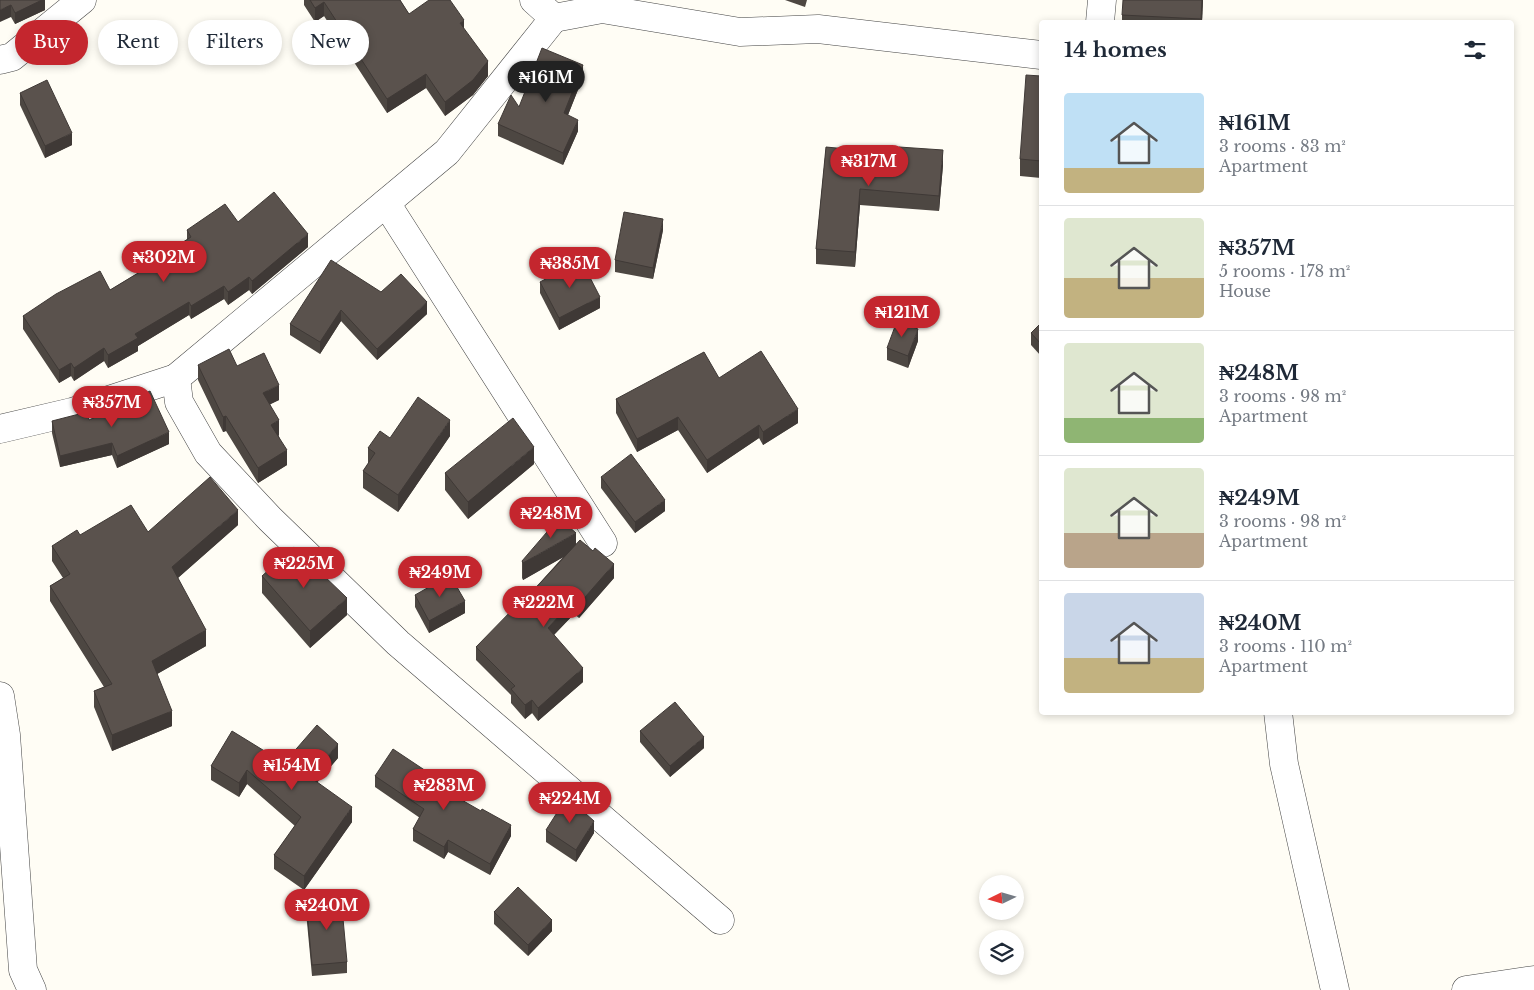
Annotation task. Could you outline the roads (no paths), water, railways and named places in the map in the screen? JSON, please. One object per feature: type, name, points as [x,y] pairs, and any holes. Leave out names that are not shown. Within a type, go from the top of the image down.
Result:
[{"type":"street","points":[[0,60],[12,57],[82,0]]},
{"type":"street","points":[[534,0],[554,18]]},
{"type":"street","points":[[1100,20],[1102,0]]},
{"type":"street","points":[[0,429],[72,412],[176,378],[447,152],[554,18],[602,9],[740,32],[818,29],[1039,55]]},
{"type":"street","points":[[386,202],[603,543]]},
{"type":"street","points":[[176,378],[179,402],[208,453],[270,519],[398,643],[720,920]]},
{"type":"street","points":[[0,696],[6,735],[23,970],[32,990]]},
{"type":"street","points":[[1278,715],[1284,764],[1335,990]]},
{"type":"street","points":[[1466,990],[1534,980]]}]
